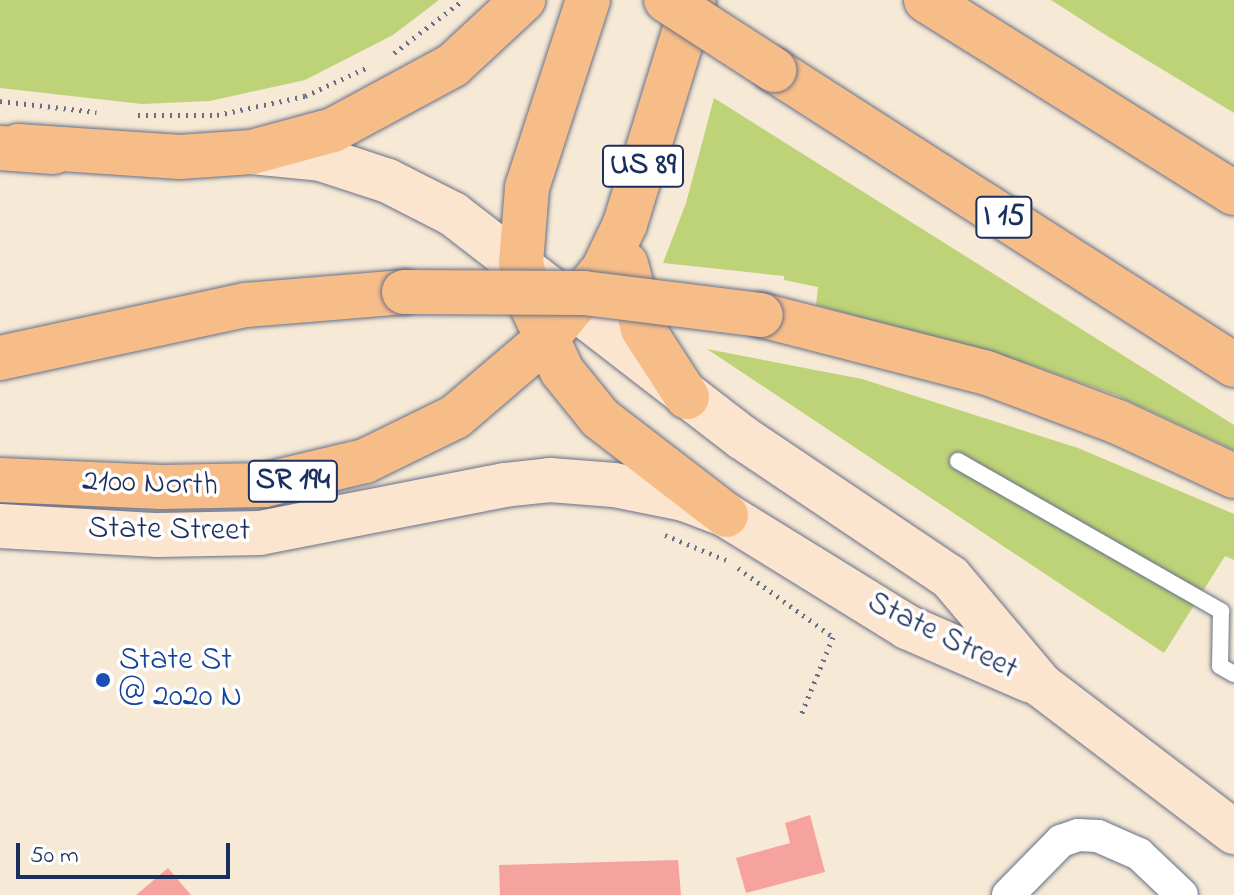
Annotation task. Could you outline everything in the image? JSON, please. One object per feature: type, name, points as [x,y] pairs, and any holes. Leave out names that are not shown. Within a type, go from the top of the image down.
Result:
[{"type":"highway","points":[[0,145],[54,152],[180,157],[252,152],[333,130],[395,100],[453,65],[523,0]]},
{"type":"highway","points":[[588,0],[527,188],[521,262],[545,340],[600,418],[726,515]]},
{"type":"highway","name":"I 15","points":[[666,0],[1234,365]]},
{"type":"highway","name":"US 89","points":[[575,307],[603,270],[625,224],[694,0]]},
{"type":"highway","points":[[926,0],[1234,193]]},
{"type":"highway","points":[[625,224],[628,277],[643,329],[687,397]]},
{"type":"highway","points":[[0,358],[246,305],[404,292],[584,293],[761,315],[987,373],[1118,422],[1234,476]]},
{"type":"highway","name":"SR 194","points":[[545,340],[575,307]]},
{"type":"highway","name":"2100 North","points":[[0,480],[239,487],[332,472],[455,417],[545,340]]},
{"type":"main road","name":"State Street","points":[[252,152],[321,159],[388,181],[453,214],[521,262],[687,397],[950,577],[1041,685]]},
{"type":"main road","name":"State Street","points":[[0,526],[158,535],[260,533],[458,491],[550,480],[646,490],[726,515],[907,627],[1041,685]]},
{"type":"main road","points":[[1041,685],[1233,829]]},
{"type":"street","points":[[1008,895],[1061,841],[1078,835],[1114,843],[1139,854],[1182,895]]},
{"type":"lane","points":[[958,461],[1221,611],[1220,666],[1234,674]]},
{"type":"path","points":[[391,56],[463,0]]},
{"type":"path","points":[[134,115],[217,115],[291,100],[376,63]]},
{"type":"path","points":[[0,101],[106,114]]},
{"type":"path","points":[[655,530],[729,562],[833,637],[800,717]]},
{"type":"green space","points":[[0,0],[439,0],[393,35],[305,80],[210,101],[142,104],[0,88]]},
{"type":"green space","points":[[1051,0],[1234,0],[1234,113],[1104,34]]},
{"type":"green space","points":[[714,98],[1234,425],[1234,450],[1116,395],[1025,363],[816,305],[818,287],[784,280],[784,276],[663,263],[686,203]]},
{"type":"green space","points":[[707,349],[862,379],[1078,448],[1234,514],[1234,560],[1225,556],[1164,653]]},
{"type":"building","points":[[810,815],[825,872],[746,893],[736,858],[790,843],[785,823]]},
{"type":"building","points":[[678,860],[681,895],[500,895],[499,865]]},
{"type":"building","points":[[168,868],[191,895],[136,895]]},
{"type":"place","name":"State St @ 2020 N","points":[[103,680]]}]
